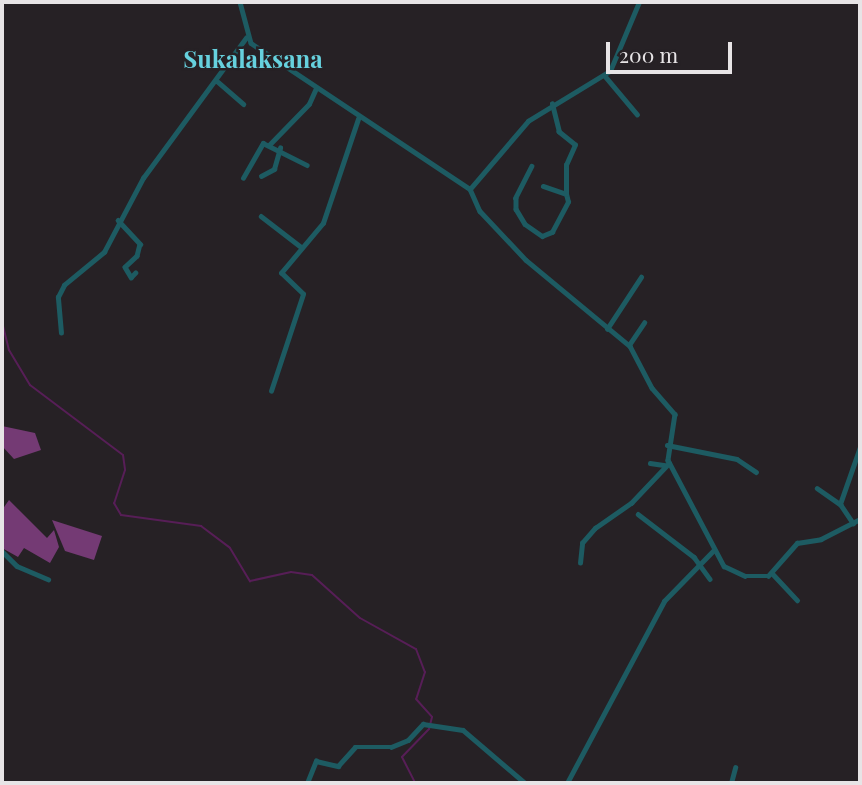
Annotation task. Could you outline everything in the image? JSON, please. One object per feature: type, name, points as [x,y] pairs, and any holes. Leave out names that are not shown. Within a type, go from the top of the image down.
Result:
[{"type":"street","points":[[240,2],[247,38],[358,119],[470,188],[480,211],[516,250],[629,345],[652,388],[675,414],[667,445],[667,464],[713,551],[741,575],[772,573],[797,543],[860,519]]},
{"type":"street","points":[[470,188],[528,121],[552,104],[605,76],[639,2]]},
{"type":"street","points":[[61,333],[61,290],[104,252],[118,220],[143,178],[247,38]]},
{"type":"street","points":[[605,76],[637,114]]},
{"type":"street","points":[[217,81],[243,104]]},
{"type":"street","points":[[269,145],[309,104],[316,88]]},
{"type":"street","points":[[532,166],[516,198],[516,209],[526,224],[542,236],[552,232],[568,202],[566,165],[575,145],[559,132],[552,104]]},
{"type":"street","points":[[271,391],[303,293],[281,275],[300,246],[323,223],[358,119]]},
{"type":"street","points":[[243,178],[262,144],[280,148],[307,164]]},
{"type":"street","points":[[261,176],[274,169],[280,148]]},
{"type":"street","points":[[543,186],[566,194]]},
{"type":"street","points":[[261,216],[300,246]]},
{"type":"street","points":[[118,220],[140,244],[137,256],[125,267],[131,277],[135,274]]},
{"type":"street","points":[[607,329],[641,277]]},
{"type":"street","points":[[629,345],[644,323]]},
{"type":"street","points":[[667,445],[737,459],[756,471]]},
{"type":"street","points":[[839,503],[860,447]]},
{"type":"street","points":[[650,463],[667,464]]},
{"type":"street","points":[[580,564],[582,542],[642,493],[667,464]]},
{"type":"street","points":[[817,488],[839,503],[853,523]]},
{"type":"street","points":[[638,514],[700,563],[710,579]]},
{"type":"street","points":[[2,551],[17,566],[48,579]]},
{"type":"street","points":[[566,783],[664,601],[713,551]]},
{"type":"street","points":[[772,573],[797,600]]},
{"type":"street","points":[[307,783],[316,761],[338,766],[355,747],[391,747],[427,724],[463,730],[525,783]]},
{"type":"street","points":[[731,783],[735,768]]},
{"type":"shaded area","points":[[2,426],[35,433],[41,450],[14,459],[2,446]]},
{"type":"shaded area","points":[[9,500],[47,538],[54,530],[59,547],[50,563],[24,548],[18,557],[2,548],[2,510]]},
{"type":"shaded area","points":[[52,520],[102,536],[94,560],[65,551]]},
{"type":"waterway","points":[[2,322],[9,350],[30,385],[123,455],[125,470],[114,503],[121,515],[201,526],[230,548],[250,581],[291,572],[312,575],[360,618],[416,649],[425,672],[416,699],[432,717],[429,729],[402,757],[415,783]]},
{"type":"district","name":"Sukalaksana","points":[[253,59]]}]
